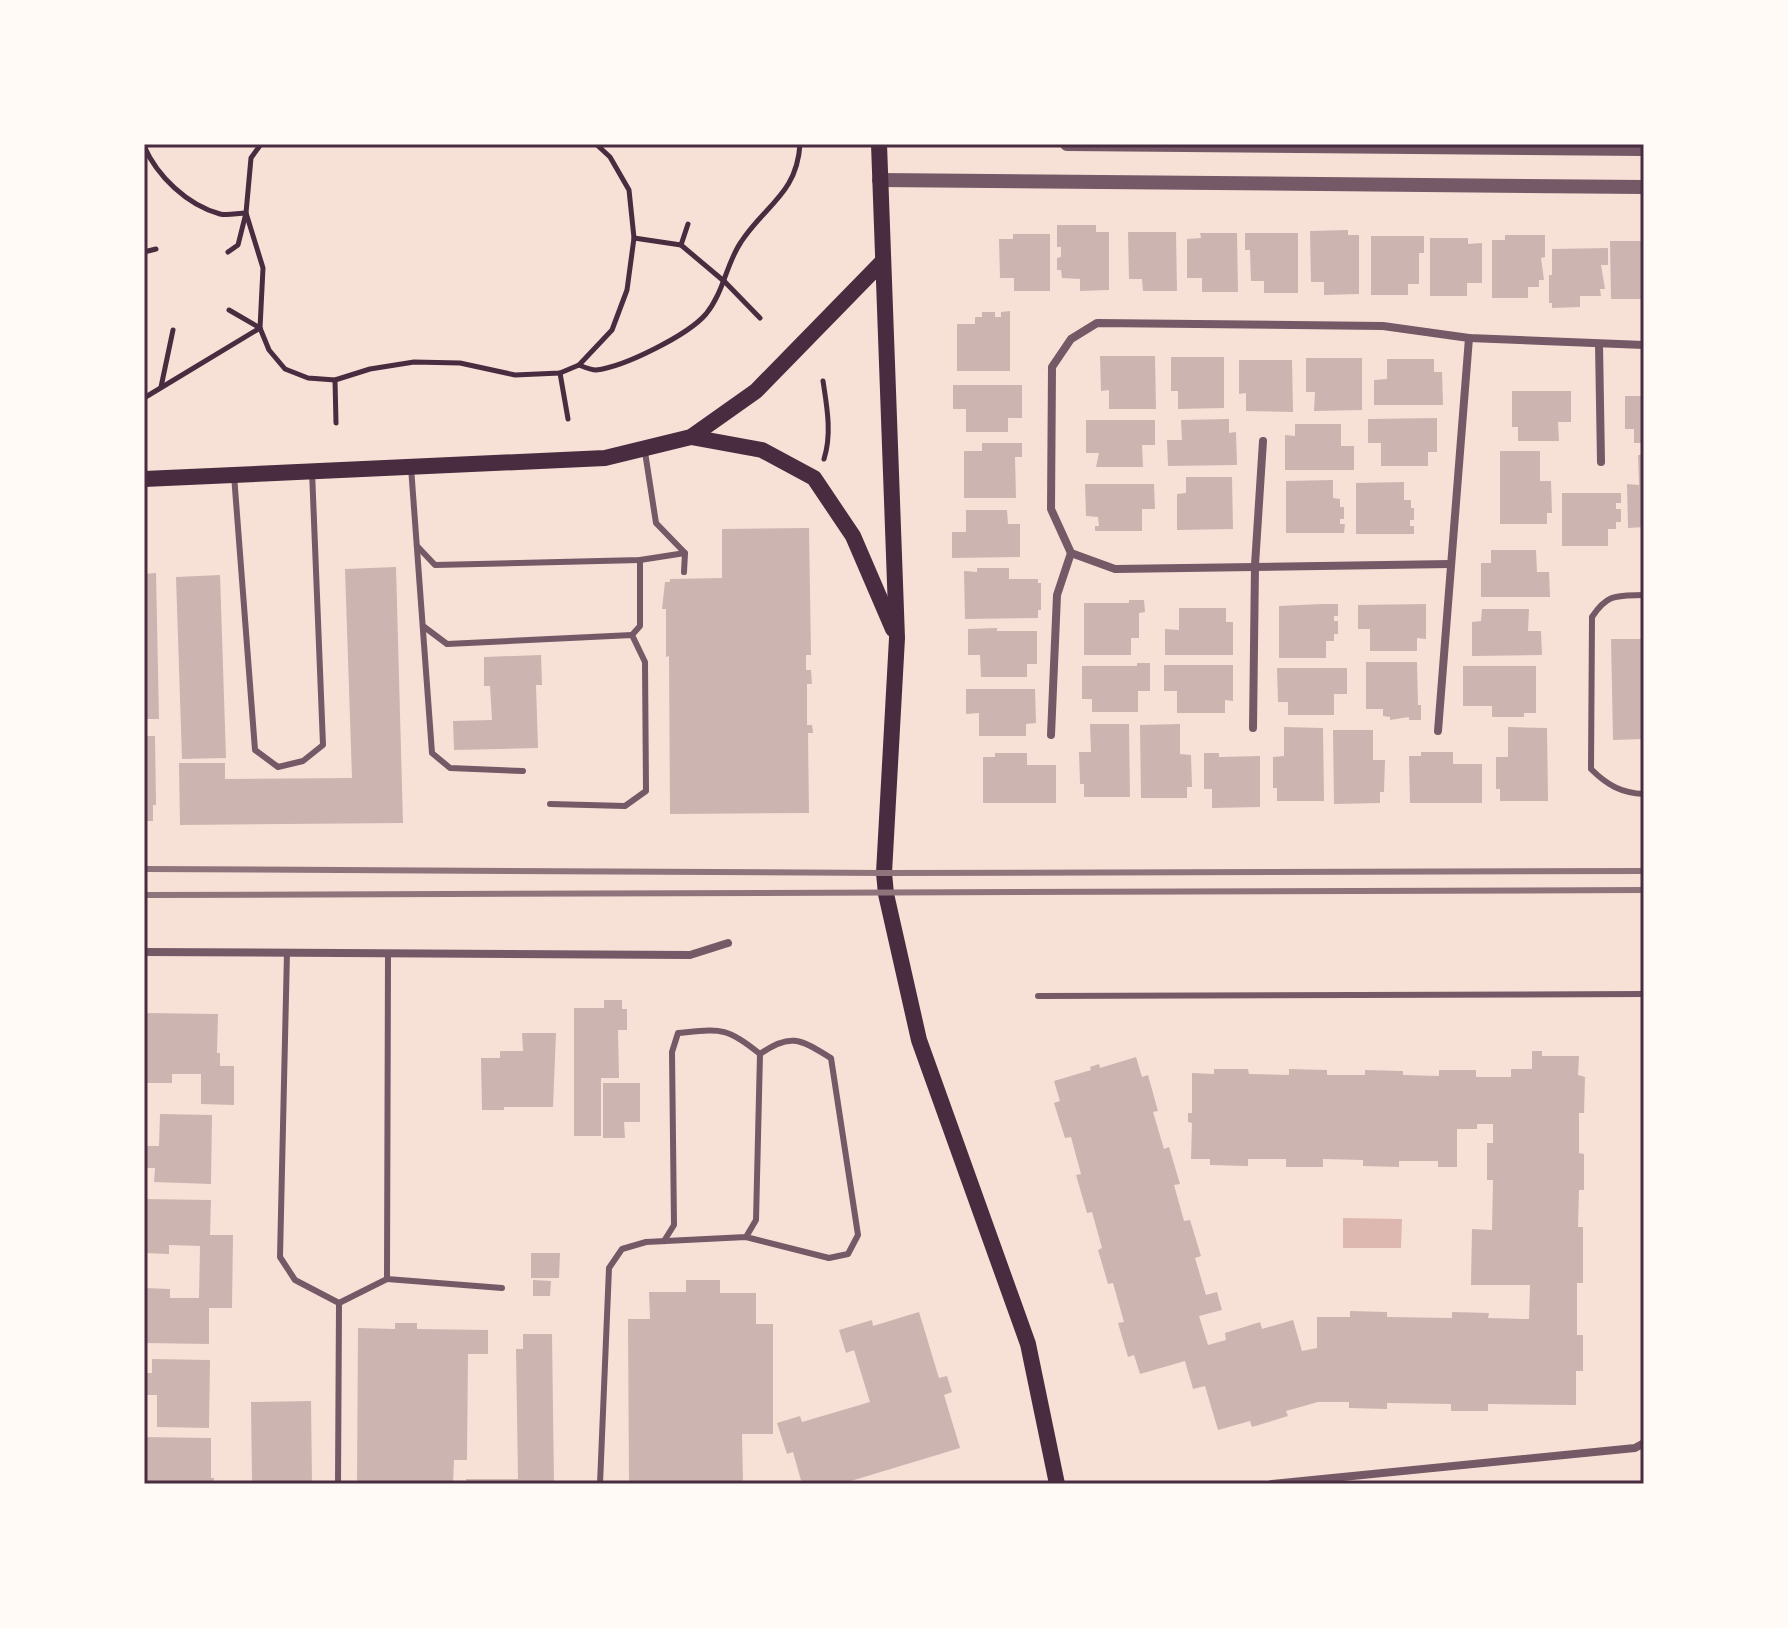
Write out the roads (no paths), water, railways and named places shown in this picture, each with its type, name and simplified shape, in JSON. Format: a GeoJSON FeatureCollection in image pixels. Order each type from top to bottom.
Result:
{"type":"FeatureCollection","features":[{"type":"Feature","properties":{"kind":"main road"},"geometry":{"type":"LineString","coordinates":[[879,144],[897,638],[884,873],[886,894],[919,1040],[1028,1344],[1057,1484]]}},
{"type":"Feature","properties":{"kind":"main road"},"geometry":{"type":"LineString","coordinates":[[144,479],[605,458],[691,437],[756,391],[883,261]]}},
{"type":"Feature","properties":{"kind":"main road"},"geometry":{"type":"LineString","coordinates":[[691,437],[762,450],[814,478],[853,536],[897,638]]}},
{"type":"Feature","properties":{"kind":"street"},"geometry":{"type":"LineString","coordinates":[[1067,144],[1644,149]]}},
{"type":"Feature","properties":{"kind":"street"},"geometry":{"type":"LineString","coordinates":[[879,180],[1644,187]]}},
{"type":"Feature","properties":{"kind":"street"},"geometry":{"type":"LineString","coordinates":[[1051,735],[1057,595],[1071,553],[1051,509],[1052,367],[1071,339],[1097,323],[1383,326],[1469,338],[1644,345]]}},
{"type":"Feature","properties":{"kind":"street"},"geometry":{"type":"LineString","coordinates":[[1438,731],[1469,338]]}},
{"type":"Feature","properties":{"kind":"street"},"geometry":{"type":"LineString","coordinates":[[1599,344],[1601,462]]}},
{"type":"Feature","properties":{"kind":"street"},"geometry":{"type":"LineString","coordinates":[[1253,728],[1255,565],[1263,441]]}},
{"type":"Feature","properties":{"kind":"street"},"geometry":{"type":"LineString","coordinates":[[1071,553],[1115,569],[1451,564]]}},
{"type":"Feature","properties":{"kind":"street"},"geometry":{"type":"LineString","coordinates":[[144,952],[690,955],[728,943]]}},
{"type":"Feature","properties":{"kind":"street"},"geometry":{"type":"LineString","coordinates":[[1272,1484],[1635,1448],[1644,1443]]}},
{"type":"Feature","properties":{"kind":"lane"},"geometry":{"type":"LineString","coordinates":[[644,448],[656,523],[685,553],[684,572]]}},
{"type":"Feature","properties":{"kind":"lane"},"geometry":{"type":"LineString","coordinates":[[411,467],[432,753],[450,768],[523,771]]}},
{"type":"Feature","properties":{"kind":"lane"},"geometry":{"type":"LineString","coordinates":[[234,475],[255,750],[278,767],[303,761],[323,745],[312,471]]}},
{"type":"Feature","properties":{"kind":"lane"},"geometry":{"type":"LineString","coordinates":[[417,546],[435,565],[640,560],[685,553]]}},
{"type":"Feature","properties":{"kind":"lane"},"geometry":{"type":"LineString","coordinates":[[423,626],[447,644],[632,635],[640,626],[640,560]]}},
{"type":"Feature","properties":{"kind":"lane"},"geometry":{"type":"LineString","coordinates":[[1644,595],[1614,596],[1602,602],[1592,617],[1591,769],[1605,783],[1627,793],[1644,794]]}},
{"type":"Feature","properties":{"kind":"lane"},"geometry":{"type":"LineString","coordinates":[[550,804],[625,806],[646,791],[645,662],[632,635]]}},
{"type":"Feature","properties":{"kind":"lane"},"geometry":{"type":"LineString","coordinates":[[287,952],[280,1257],[295,1280],[339,1303]]}},
{"type":"Feature","properties":{"kind":"lane"},"geometry":{"type":"LineString","coordinates":[[387,1279],[388,953]]}},
{"type":"Feature","properties":{"kind":"lane"},"geometry":{"type":"LineString","coordinates":[[1038,996],[1644,994]]}},
{"type":"Feature","properties":{"kind":"lane"},"geometry":{"type":"LineString","coordinates":[[664,1241],[674,1225],[672,1052],[678,1033],[720,1029],[743,1040],[760,1054]]}},
{"type":"Feature","properties":{"kind":"lane"},"geometry":{"type":"LineString","coordinates":[[600,1484],[609,1268],[622,1249],[646,1242],[746,1237],[829,1258],[848,1254],[858,1235],[831,1058],[802,1041],[777,1042],[760,1054]]}},
{"type":"Feature","properties":{"kind":"lane"},"geometry":{"type":"LineString","coordinates":[[746,1237],[756,1220],[760,1054]]}},
{"type":"Feature","properties":{"kind":"lane"},"geometry":{"type":"LineString","coordinates":[[339,1303],[387,1279],[502,1288]]}},
{"type":"Feature","properties":{"kind":"lane"},"geometry":{"type":"LineString","coordinates":[[338,1484],[339,1303]]}},
{"type":"Feature","properties":{"kind":"railway"},"geometry":{"type":"LineString","coordinates":[[144,869],[884,873],[1644,871]]}},
{"type":"Feature","properties":{"kind":"railway"},"geometry":{"type":"LineString","coordinates":[[144,895],[1644,890]]}}]}
